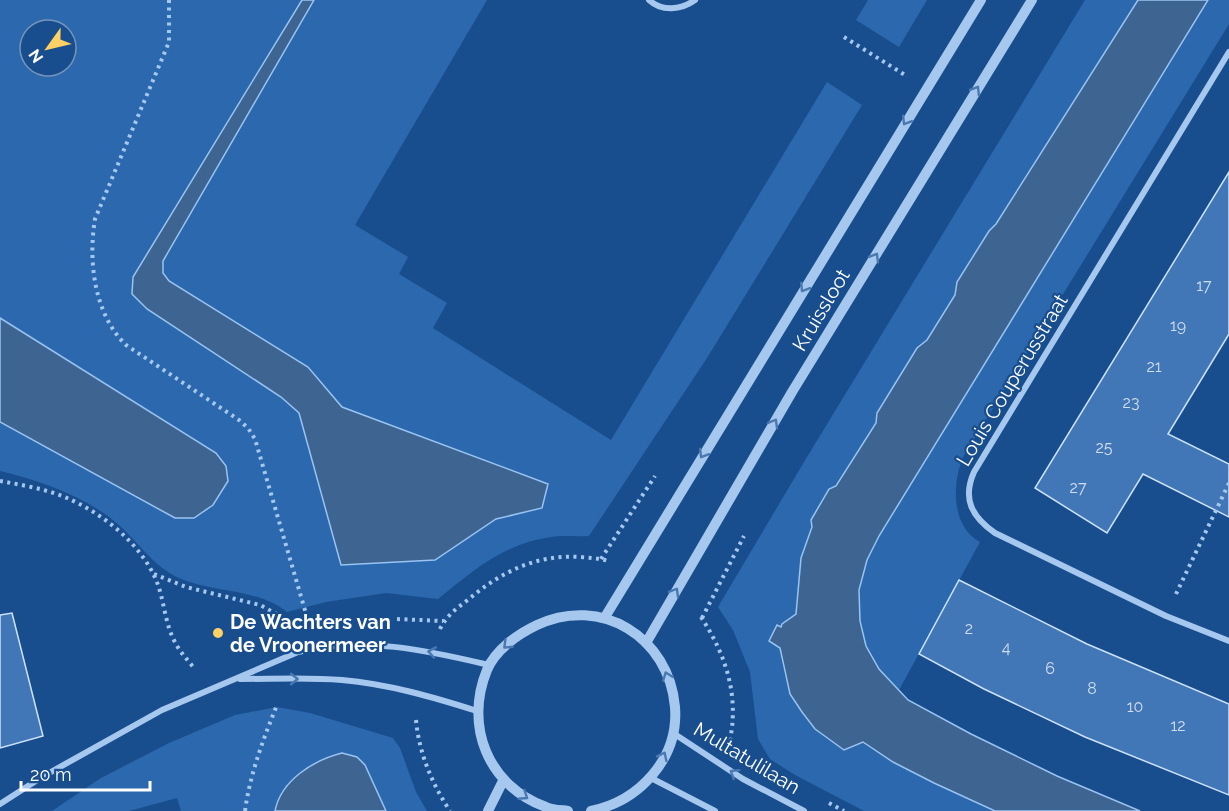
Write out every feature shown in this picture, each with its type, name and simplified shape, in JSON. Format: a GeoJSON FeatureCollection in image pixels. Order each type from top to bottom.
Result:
{"type":"FeatureCollection","features":[{"type":"Feature","properties":{"kind":"street"},"geometry":{"type":"LineString","coordinates":[[649,0],[665,8],[677,8],[695,0]]}},
{"type":"Feature","properties":{"kind":"street","name":"Kruissloot"},"geometry":{"type":"LineString","coordinates":[[605,617],[981,0]]}},
{"type":"Feature","properties":{"kind":"street","name":"Kruissloot"},"geometry":{"type":"LineString","coordinates":[[646,643],[792,392],[1032,0]]}},
{"type":"Feature","properties":{"kind":"street","name":"Louis Couperusstraat"},"geometry":{"type":"LineString","coordinates":[[1229,52],[974,472],[968,490],[969,502],[976,516],[995,533],[1166,616],[1229,641]]}},
{"type":"Feature","properties":{"kind":"street"},"geometry":{"type":"LineString","coordinates":[[568,811],[547,810],[524,797],[503,780],[488,757],[479,734],[477,711],[480,687],[489,665],[512,640],[529,628],[552,618],[580,615],[605,617],[626,627],[646,643],[661,662],[670,684],[675,708],[673,733],[664,756],[651,778],[634,794],[601,809],[591,811]]}},
{"type":"Feature","properties":{"kind":"street"},"geometry":{"type":"LineString","coordinates":[[0,804],[42,777],[162,710],[298,652],[317,647],[348,644],[421,650],[489,665]]}},
{"type":"Feature","properties":{"kind":"street"},"geometry":{"type":"LineString","coordinates":[[236,679],[339,680],[366,683],[394,688],[477,711]]}},
{"type":"Feature","properties":{"kind":"street","name":"Multatulilaan"},"geometry":{"type":"LineString","coordinates":[[673,733],[744,779],[804,811]]}},
{"type":"Feature","properties":{"kind":"street"},"geometry":{"type":"LineString","coordinates":[[651,778],[715,811]]}},
{"type":"Feature","properties":{"kind":"street"},"geometry":{"type":"LineString","coordinates":[[488,811],[503,780]]}},
{"type":"Feature","properties":{"kind":"path"},"geometry":{"type":"LineString","coordinates":[[169,0],[168,42],[95,219],[92,258],[101,304],[116,335],[126,345],[248,428],[255,439],[311,629]]}},
{"type":"Feature","properties":{"kind":"path"},"geometry":{"type":"LineString","coordinates":[[844,37],[906,76]]}},
{"type":"Feature","properties":{"kind":"path"},"geometry":{"type":"LineString","coordinates":[[0,481],[51,492],[67,498],[99,515],[116,528],[142,557],[153,574],[172,638],[180,651],[212,688]]}},
{"type":"Feature","properties":{"kind":"path"},"geometry":{"type":"LineString","coordinates":[[1166,616],[1229,483]]}},
{"type":"Feature","properties":{"kind":"path"},"geometry":{"type":"LineString","coordinates":[[153,574],[186,586],[260,605],[280,616],[289,630]]}},
{"type":"Feature","properties":{"kind":"path"},"geometry":{"type":"LineString","coordinates":[[245,811],[248,787],[257,756],[278,701]]}},
{"type":"Feature","properties":{"kind":"shaded area"},"geometry":{"type":"Polygon","coordinates":[[[0,0],[302,0],[133,277],[134,291],[147,309],[281,397],[299,413],[308,441],[474,532],[496,519],[542,508],[548,485],[341,407],[308,367],[169,281],[163,273],[163,262],[314,0],[487,0],[355,225],[408,257],[399,274],[447,303],[433,328],[611,440],[827,82],[862,105],[707,358],[589,536],[551,537],[518,546],[490,560],[438,599],[386,593],[326,602],[287,612],[262,599],[179,578],[162,568],[120,526],[94,507],[63,491],[0,471],[0,422],[175,518],[194,518],[212,505],[216,453],[0,318],[0,0]]]}},
{"type":"Feature","properties":{"kind":"shaded area"},"geometry":{"type":"Polygon","coordinates":[[[302,0],[314,0],[163,261],[163,273],[169,281],[308,367],[342,407],[548,484],[542,508],[496,519],[435,560],[341,565],[299,413],[281,397],[147,309],[132,294],[133,277],[302,0]]]}},
{"type":"Feature","properties":{"kind":"shaded area"},"geometry":{"type":"Polygon","coordinates":[[[868,0],[927,0],[899,47],[856,20],[868,0]]]}},
{"type":"Feature","properties":{"kind":"shaded area"},"geometry":{"type":"Polygon","coordinates":[[[1085,0],[1138,0],[996,225],[989,231],[957,282],[955,295],[927,340],[917,348],[877,413],[876,423],[836,486],[829,489],[811,519],[812,527],[801,558],[796,614],[782,624],[781,628],[777,625],[783,667],[791,693],[805,717],[824,737],[844,750],[863,742],[928,779],[995,811],[864,811],[795,775],[770,759],[758,739],[750,672],[733,630],[718,607],[1085,0]]]}},
{"type":"Feature","properties":{"kind":"shaded area"},"geometry":{"type":"Polygon","coordinates":[[[1138,0],[1208,0],[879,536],[867,560],[859,590],[860,621],[866,646],[879,669],[908,700],[1057,776],[1140,811],[995,811],[893,762],[863,742],[844,750],[815,729],[790,694],[780,648],[769,641],[777,625],[781,627],[796,614],[801,558],[812,527],[811,520],[829,489],[836,486],[876,423],[877,413],[917,348],[927,340],[955,295],[957,282],[1138,0]]]}},
{"type":"Feature","properties":{"kind":"shaded area"},"geometry":{"type":"Polygon","coordinates":[[[1208,0],[1229,0],[1229,24],[963,457],[957,479],[956,504],[964,526],[970,535],[980,542],[899,690],[879,670],[871,658],[862,631],[860,588],[867,558],[1208,0]]]}},
{"type":"Feature","properties":{"kind":"shaded area"},"geometry":{"type":"Polygon","coordinates":[[[0,318],[216,453],[226,466],[228,481],[213,505],[194,518],[175,518],[0,422],[0,318]]]}},
{"type":"Feature","properties":{"kind":"shaded area"},"geometry":{"type":"Polygon","coordinates":[[[277,707],[310,713],[393,738],[400,748],[416,792],[427,811],[386,811],[365,765],[276,804],[275,811],[181,811],[177,798],[129,811],[52,811],[101,778],[169,743],[235,715],[277,707]]]}},
{"type":"Feature","properties":{"kind":"shaded area"},"geometry":{"type":"Polygon","coordinates":[[[342,753],[357,757],[365,765],[386,811],[275,811],[284,790],[300,773],[331,756],[342,753]]]}},
{"type":"Feature","properties":{"kind":"building"},"geometry":{"type":"Polygon","coordinates":[[[1229,172],[1229,334],[1168,434],[1229,464],[1229,517],[1143,474],[1107,533],[1035,488],[1229,172]]]}},
{"type":"Feature","properties":{"kind":"building"},"geometry":{"type":"Polygon","coordinates":[[[959,580],[1087,644],[1229,704],[1229,795],[1085,737],[984,689],[919,654],[959,580]]]}},
{"type":"Feature","properties":{"kind":"building"},"geometry":{"type":"Polygon","coordinates":[[[12,613],[43,736],[0,748],[0,615],[12,613]]]}},
{"type":"Feature","properties":{"kind":"place","name":"De Wachters van de Vroonermeer"},"geometry":{"type":"Point","coordinates":[218,633]}}]}
